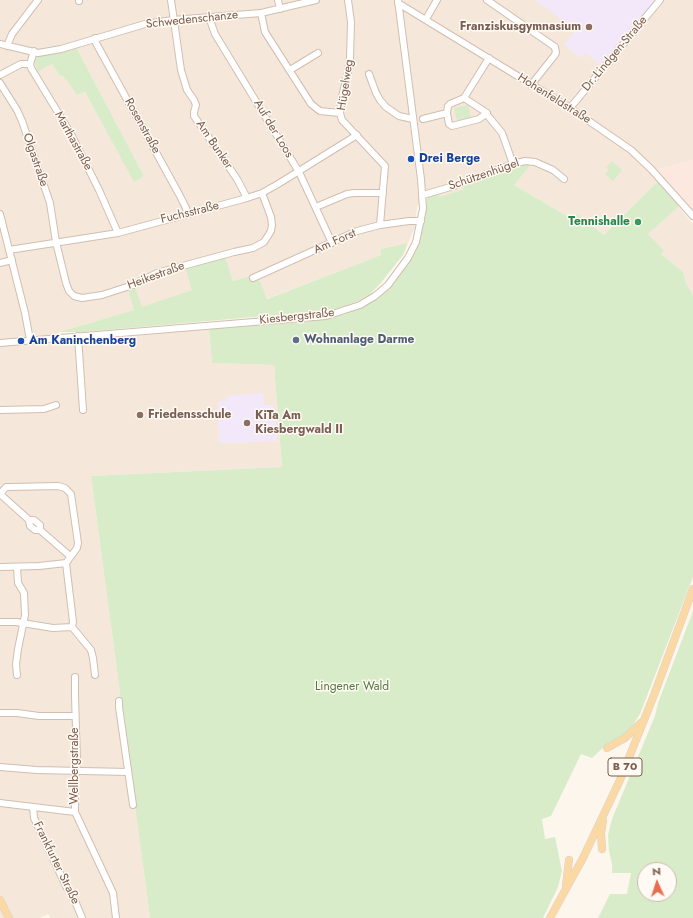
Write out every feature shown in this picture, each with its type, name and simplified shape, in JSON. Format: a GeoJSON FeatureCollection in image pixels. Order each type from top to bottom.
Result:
{"type":"FeatureCollection","features":[{"type":"Feature","properties":{"kind":"main road","name":"B 70"},"geometry":{"type":"LineString","coordinates":[[550,918],[604,814],[645,718],[693,589]]}},
{"type":"Feature","properties":{"kind":"main road"},"geometry":{"type":"LineString","coordinates":[[607,748],[625,738],[645,718]]}},
{"type":"Feature","properties":{"kind":"main road"},"geometry":{"type":"LineString","coordinates":[[602,849],[601,833],[604,814]]}},
{"type":"Feature","properties":{"kind":"main road"},"geometry":{"type":"LineString","coordinates":[[565,891],[568,860]]}},
{"type":"Feature","properties":{"kind":"main road"},"geometry":{"type":"LineString","coordinates":[[0,902],[9,918]]}},
{"type":"Feature","properties":{"kind":"street"},"geometry":{"type":"LineString","coordinates":[[7,46],[12,34],[38,0]]}},
{"type":"Feature","properties":{"kind":"street","name":"Am Bunker"},"geometry":{"type":"LineString","coordinates":[[171,0],[183,81],[196,105],[194,116],[237,178],[247,198]]}},
{"type":"Feature","properties":{"kind":"street"},"geometry":{"type":"LineString","coordinates":[[278,0],[280,9]]}},
{"type":"Feature","properties":{"kind":"street","name":"Schwedenschanze"},"geometry":{"type":"LineString","coordinates":[[0,44],[38,53],[51,51],[145,24],[173,20],[261,13],[316,0]]}},
{"type":"Feature","properties":{"kind":"street","name":"Hügelweg"},"geometry":{"type":"LineString","coordinates":[[348,0],[351,22],[350,58],[340,113],[342,120],[386,166],[380,225]]}},
{"type":"Feature","properties":{"kind":"street"},"geometry":{"type":"LineString","coordinates":[[426,20],[437,0]]}},
{"type":"Feature","properties":{"kind":"street"},"geometry":{"type":"LineString","coordinates":[[487,0],[556,47],[556,53],[531,85]]}},
{"type":"Feature","properties":{"kind":"street","name":"Dr.-Lindgen-Straße"},"geometry":{"type":"LineString","coordinates":[[570,108],[660,0]]}},
{"type":"Feature","properties":{"kind":"street","name":"Hohenfeldstraße"},"geometry":{"type":"LineString","coordinates":[[398,2],[570,108],[637,156],[693,216]]}},
{"type":"Feature","properties":{"kind":"street","name":"Kiesbergstraße"},"geometry":{"type":"LineString","coordinates":[[0,343],[326,316],[360,305],[388,285],[408,258],[416,242],[423,209],[423,195],[398,2]]}},
{"type":"Feature","properties":{"kind":"street"},"geometry":{"type":"LineString","coordinates":[[261,13],[265,32],[311,104],[320,111],[340,113]]}},
{"type":"Feature","properties":{"kind":"street","name":"Auf der Loos"},"geometry":{"type":"LineString","coordinates":[[209,17],[215,34],[299,172],[332,243]]}},
{"type":"Feature","properties":{"kind":"street","name":"Rosenstraße"},"geometry":{"type":"LineString","coordinates":[[95,38],[96,43],[180,196],[186,208],[187,214]]}},
{"type":"Feature","properties":{"kind":"street"},"geometry":{"type":"LineString","coordinates":[[0,75],[21,64],[30,64],[34,52]]}},
{"type":"Feature","properties":{"kind":"street"},"geometry":{"type":"LineString","coordinates":[[290,70],[318,53]]}},
{"type":"Feature","properties":{"kind":"street"},"geometry":{"type":"LineString","coordinates":[[486,113],[479,119],[452,126],[449,124],[447,113],[448,106],[450,104],[464,98],[489,58]]}},
{"type":"Feature","properties":{"kind":"street","name":"Marthastraße"},"geometry":{"type":"LineString","coordinates":[[30,64],[36,77],[71,134],[99,190],[118,233]]}},
{"type":"Feature","properties":{"kind":"street"},"geometry":{"type":"LineString","coordinates":[[369,74],[376,93],[386,107],[399,116],[413,119]]}},
{"type":"Feature","properties":{"kind":"street","name":"Olgastraße"},"geometry":{"type":"LineString","coordinates":[[0,83],[17,110],[22,122],[50,203],[56,242]]}},
{"type":"Feature","properties":{"kind":"street"},"geometry":{"type":"LineString","coordinates":[[464,98],[486,113],[502,133],[508,146],[513,164]]}},
{"type":"Feature","properties":{"kind":"street"},"geometry":{"type":"LineString","coordinates":[[423,119],[447,113]]}},
{"type":"Feature","properties":{"kind":"street","name":"Fuchsstraße"},"geometry":{"type":"LineString","coordinates":[[9,250],[118,233],[247,198],[262,193],[299,172],[356,135]]}},
{"type":"Feature","properties":{"kind":"street","name":"Schützenhügel"},"geometry":{"type":"LineString","coordinates":[[423,195],[454,186],[513,164],[525,162],[535,162],[553,170],[564,179]]}},
{"type":"Feature","properties":{"kind":"street","name":"Heikestraße"},"geometry":{"type":"LineString","coordinates":[[56,242],[69,291],[74,296],[82,298],[102,295],[133,285],[157,273],[253,248],[264,242],[271,231],[272,225],[271,217],[262,193]]}},
{"type":"Feature","properties":{"kind":"street"},"geometry":{"type":"LineString","coordinates":[[316,207],[354,193],[383,193]]}},
{"type":"Feature","properties":{"kind":"street"},"geometry":{"type":"LineString","coordinates":[[0,214],[25,313],[30,340]]}},
{"type":"Feature","properties":{"kind":"street","name":"Am Forst"},"geometry":{"type":"LineString","coordinates":[[253,278],[357,231],[380,225],[421,221]]}},
{"type":"Feature","properties":{"kind":"street"},"geometry":{"type":"LineString","coordinates":[[0,263],[12,260]]}},
{"type":"Feature","properties":{"kind":"street"},"geometry":{"type":"LineString","coordinates":[[78,336],[83,410]]}},
{"type":"Feature","properties":{"kind":"street"},"geometry":{"type":"LineString","coordinates":[[0,410],[44,408],[56,405]]}},
{"type":"Feature","properties":{"kind":"street"},"geometry":{"type":"LineString","coordinates":[[70,556],[40,530],[35,530],[30,526],[29,520],[0,494],[6,487],[63,486],[68,490],[72,498],[78,544],[77,548],[66,563],[73,622],[72,627],[91,650],[95,675]]}},
{"type":"Feature","properties":{"kind":"street"},"geometry":{"type":"LineString","coordinates":[[0,567],[39,566],[66,563]]}},
{"type":"Feature","properties":{"kind":"street"},"geometry":{"type":"LineString","coordinates":[[17,567],[18,584],[24,593],[26,614],[16,664],[17,675]]}},
{"type":"Feature","properties":{"kind":"street"},"geometry":{"type":"LineString","coordinates":[[0,622],[24,623],[53,628],[72,627]]}},
{"type":"Feature","properties":{"kind":"street","name":"Wellbergstraße"},"geometry":{"type":"LineString","coordinates":[[75,678],[77,746],[75,812],[113,893],[116,918]]}},
{"type":"Feature","properties":{"kind":"street"},"geometry":{"type":"LineString","coordinates":[[119,700],[133,805]]}},
{"type":"Feature","properties":{"kind":"street"},"geometry":{"type":"LineString","coordinates":[[0,713],[17,713],[43,717],[75,716]]}},
{"type":"Feature","properties":{"kind":"street"},"geometry":{"type":"LineString","coordinates":[[0,767],[37,770],[128,772]]}},
{"type":"Feature","properties":{"kind":"street"},"geometry":{"type":"LineString","coordinates":[[0,803],[75,812]]}},
{"type":"Feature","properties":{"kind":"street","name":"Frankfurter Straße"},"geometry":{"type":"LineString","coordinates":[[33,807],[34,818],[82,918]]}},
{"type":"Feature","properties":{"kind":"shaded area"},"geometry":{"type":"Polygon","coordinates":[[[0,0],[693,0],[693,160],[649,172],[658,181],[604,235],[578,214],[569,217],[514,185],[463,185],[464,189],[439,197],[433,194],[419,203],[417,207],[415,227],[408,243],[380,249],[381,255],[266,299],[257,275],[233,281],[225,256],[192,290],[142,308],[135,287],[128,289],[135,310],[59,332],[59,343],[209,329],[212,363],[274,365],[282,467],[91,476],[150,918],[51,918],[48,914],[40,918],[0,918],[0,0]],[[75,45],[52,64],[77,95],[85,92],[134,181],[144,176],[75,45]]]}},
{"type":"Feature","properties":{"kind":"shaded area"},"geometry":{"type":"Polygon","coordinates":[[[535,0],[657,0],[602,66],[586,53],[581,58],[564,45],[576,30],[535,0]]]}},
{"type":"Feature","properties":{"kind":"shaded area"},"geometry":{"type":"Polygon","coordinates":[[[693,160],[693,214],[655,170],[693,160]]]}},
{"type":"Feature","properties":{"kind":"shaded area"},"geometry":{"type":"Polygon","coordinates":[[[678,206],[693,224],[693,295],[686,283],[683,272],[661,254],[648,234],[678,206]]]}},
{"type":"Feature","properties":{"kind":"shaded area","name":"KiTa Am Kiesbergwald II"},"geometry":{"type":"Polygon","coordinates":[[[263,393],[264,405],[274,405],[277,441],[219,443],[218,401],[227,401],[227,396],[263,393]]]}},
{"type":"Feature","properties":{"kind":"green space"},"geometry":{"type":"Polygon","coordinates":[[[75,45],[144,176],[134,182],[85,92],[77,95],[52,64],[37,72],[35,59],[37,55],[75,45]]]}},
{"type":"Feature","properties":{"kind":"green space"},"geometry":{"type":"Polygon","coordinates":[[[468,105],[471,117],[457,121],[454,108],[468,105]]]}},
{"type":"Feature","properties":{"kind":"green space"},"geometry":{"type":"Polygon","coordinates":[[[612,161],[622,170],[613,181],[605,174],[609,170],[606,167],[612,161]]]}},
{"type":"Feature","properties":{"kind":"green space","name":"Lingener Wald"},"geometry":{"type":"Polygon","coordinates":[[[525,162],[532,163],[514,185],[569,217],[578,214],[604,235],[658,181],[679,206],[648,234],[664,251],[661,254],[683,272],[686,283],[693,295],[693,577],[640,714],[633,725],[623,735],[608,743],[592,758],[581,754],[551,816],[542,819],[545,839],[555,837],[562,871],[558,887],[543,918],[150,918],[91,476],[282,467],[274,365],[212,363],[209,329],[327,319],[346,314],[361,307],[388,285],[421,232],[427,198],[433,193],[438,192],[439,197],[464,189],[463,185],[525,162]]]}},
{"type":"Feature","properties":{"kind":"green space"},"geometry":{"type":"Polygon","coordinates":[[[408,243],[403,255],[380,284],[369,295],[342,307],[321,312],[83,332],[59,332],[134,310],[128,289],[135,287],[142,307],[192,290],[185,267],[225,256],[233,281],[257,274],[267,299],[381,255],[380,249],[408,243]]]}},
{"type":"Feature","properties":{"kind":"green space"},"geometry":{"type":"Polygon","coordinates":[[[693,611],[693,918],[598,918],[610,894],[627,894],[631,873],[612,873],[608,835],[612,819],[655,716],[658,703],[693,611]]]}},
{"type":"Feature","properties":{"kind":"place","name":"Franziskusgymnasium"},"geometry":{"type":"Point","coordinates":[589,27]}},
{"type":"Feature","properties":{"kind":"place","name":"Drei Berge"},"geometry":{"type":"Point","coordinates":[411,159]}},
{"type":"Feature","properties":{"kind":"place","name":"Tennishalle"},"geometry":{"type":"Point","coordinates":[638,222]}},
{"type":"Feature","properties":{"kind":"place","name":"Wohnanlage Darme"},"geometry":{"type":"Point","coordinates":[296,340]}},
{"type":"Feature","properties":{"kind":"place","name":"Am Kaninchenberg"},"geometry":{"type":"Point","coordinates":[21,341]}},
{"type":"Feature","properties":{"kind":"place","name":"Friedensschule"},"geometry":{"type":"Point","coordinates":[140,415]}},
{"type":"Feature","properties":{"kind":"place","name":"KiTa Am Kiesbergwald II"},"geometry":{"type":"Point","coordinates":[247,423]}}]}
